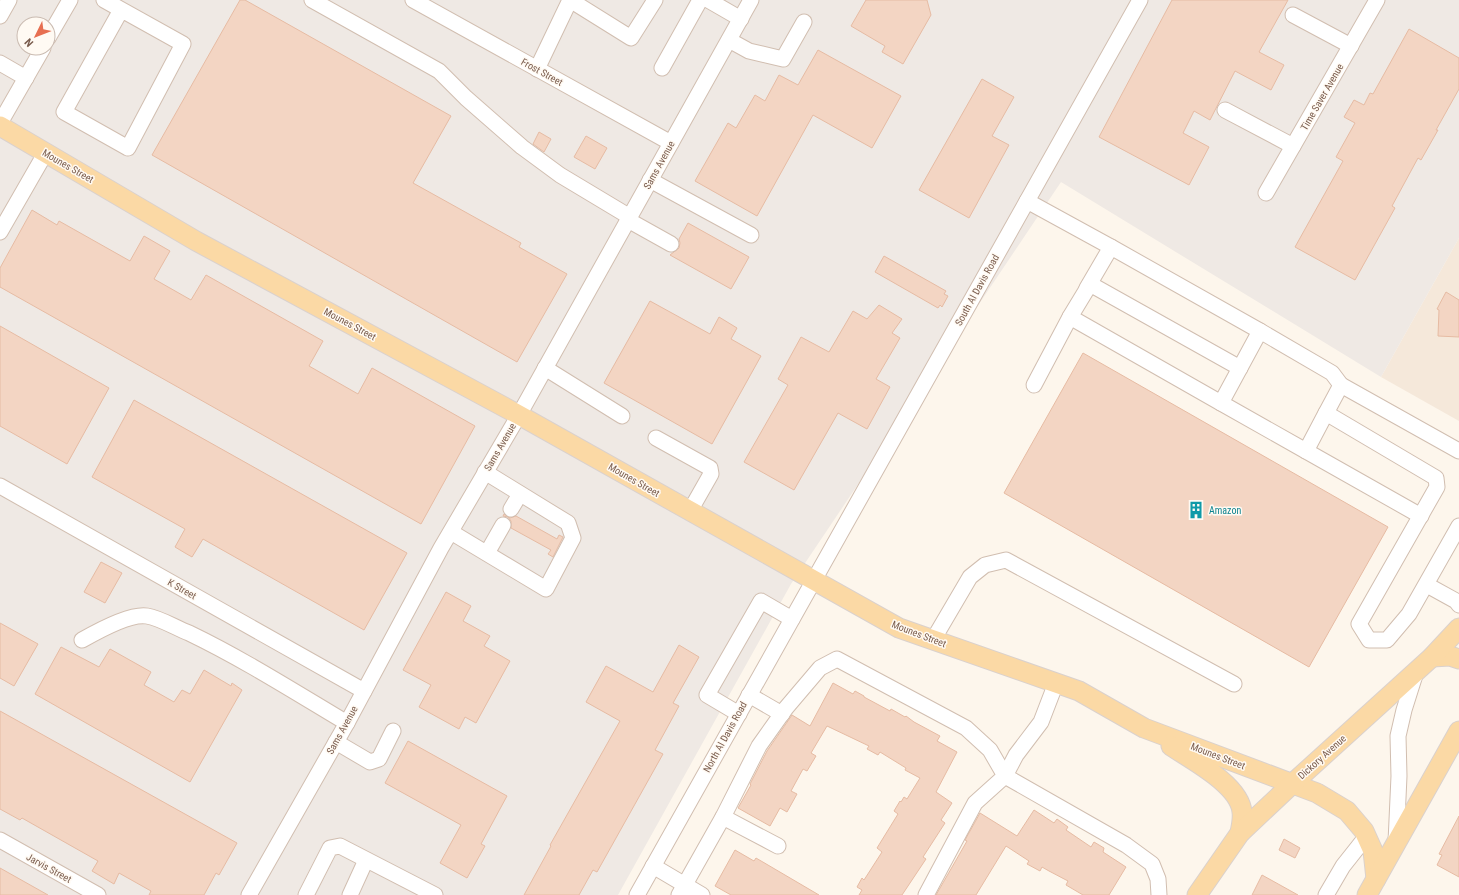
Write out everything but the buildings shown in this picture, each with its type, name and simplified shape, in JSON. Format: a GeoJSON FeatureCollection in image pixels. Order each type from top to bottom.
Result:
{"type":"FeatureCollection","features":[{"type":"Feature","properties":{"kind":"main road","name":"Mounes Street"},"geometry":{"type":"LineString","coordinates":[[0,124],[196,241],[519,415],[899,628],[1079,691],[1144,728],[1317,793],[1347,811],[1364,831],[1372,851],[1376,878]]}},
{"type":"Feature","properties":{"kind":"main road","name":"Dickory Avenue"},"geometry":{"type":"LineString","coordinates":[[1197,895],[1240,833],[1416,672],[1459,628]]}},
{"type":"Feature","properties":{"kind":"main road"},"geometry":{"type":"LineString","coordinates":[[1432,657],[1450,656],[1459,659]]}},
{"type":"Feature","properties":{"kind":"main road"},"geometry":{"type":"LineString","coordinates":[[1144,728],[1224,782],[1237,796],[1242,811],[1240,833]]}},
{"type":"Feature","properties":{"kind":"main road"},"geometry":{"type":"LineString","coordinates":[[1367,895],[1459,731]]}},
{"type":"Feature","properties":{"kind":"street"},"geometry":{"type":"LineString","coordinates":[[0,16],[9,0]]}},
{"type":"Feature","properties":{"kind":"street"},"geometry":{"type":"LineString","coordinates":[[56,24],[70,0]]}},
{"type":"Feature","properties":{"kind":"street"},"geometry":{"type":"LineString","coordinates":[[104,0],[183,44],[128,148],[64,112],[121,10]]}},
{"type":"Feature","properties":{"kind":"street"},"geometry":{"type":"LineString","coordinates":[[312,0],[439,71],[466,98],[522,147],[560,175],[671,244]]}},
{"type":"Feature","properties":{"kind":"street","name":"Frost Street"},"geometry":{"type":"LineString","coordinates":[[413,0],[671,143]]}},
{"type":"Feature","properties":{"kind":"street"},"geometry":{"type":"LineString","coordinates":[[537,69],[570,0],[631,38],[655,0]]}},
{"type":"Feature","properties":{"kind":"street"},"geometry":{"type":"LineString","coordinates":[[662,68],[700,0]]}},
{"type":"Feature","properties":{"kind":"street","name":"Sams Avenue"},"geometry":{"type":"LineString","coordinates":[[249,895],[347,723],[451,532],[519,415],[751,0]]}},
{"type":"Feature","properties":{"kind":"street","name":"South Al Davis Road"},"geometry":{"type":"LineString","coordinates":[[814,580],[1140,0]]}},
{"type":"Feature","properties":{"kind":"street","name":"Time Saver Avenue"},"geometry":{"type":"LineString","coordinates":[[1266,193],[1377,0]]}},
{"type":"Feature","properties":{"kind":"street"},"geometry":{"type":"LineString","coordinates":[[717,2],[741,19]]}},
{"type":"Feature","properties":{"kind":"street"},"geometry":{"type":"LineString","coordinates":[[1293,16],[1350,46]]}},
{"type":"Feature","properties":{"kind":"street"},"geometry":{"type":"LineString","coordinates":[[729,40],[749,51],[783,59],[804,22]]}},
{"type":"Feature","properties":{"kind":"street"},"geometry":{"type":"LineString","coordinates":[[0,124],[38,56]]}},
{"type":"Feature","properties":{"kind":"street"},"geometry":{"type":"LineString","coordinates":[[0,63],[26,78]]}},
{"type":"Feature","properties":{"kind":"street"},"geometry":{"type":"LineString","coordinates":[[1225,110],[1293,146]]}},
{"type":"Feature","properties":{"kind":"street"},"geometry":{"type":"LineString","coordinates":[[0,232],[46,152]]}},
{"type":"Feature","properties":{"kind":"street"},"geometry":{"type":"LineString","coordinates":[[650,180],[751,235]]}},
{"type":"Feature","properties":{"kind":"street"},"geometry":{"type":"LineString","coordinates":[[1027,201],[1260,332],[1332,374],[1341,385],[1459,451]]}},
{"type":"Feature","properties":{"kind":"street"},"geometry":{"type":"LineString","coordinates":[[1034,385],[1070,317],[1111,247]]}},
{"type":"Feature","properties":{"kind":"street"},"geometry":{"type":"LineString","coordinates":[[1088,288],[1090,284],[1240,368]]}},
{"type":"Feature","properties":{"kind":"street"},"geometry":{"type":"LineString","coordinates":[[1070,317],[1421,516]]}},
{"type":"Feature","properties":{"kind":"street"},"geometry":{"type":"LineString","coordinates":[[1221,403],[1260,332]]}},
{"type":"Feature","properties":{"kind":"street"},"geometry":{"type":"LineString","coordinates":[[545,368],[622,416]]}},
{"type":"Feature","properties":{"kind":"street"},"geometry":{"type":"LineString","coordinates":[[1306,451],[1341,385]]}},
{"type":"Feature","properties":{"kind":"street"},"geometry":{"type":"LineString","coordinates":[[1326,413],[1436,478],[1437,487],[1359,624],[1369,640],[1387,640],[1409,614],[1459,526]]}},
{"type":"Feature","properties":{"kind":"street"},"geometry":{"type":"LineString","coordinates":[[656,438],[710,468],[711,474],[690,511]]}},
{"type":"Feature","properties":{"kind":"street"},"geometry":{"type":"LineString","coordinates":[[451,532],[546,589],[574,538],[568,523],[485,472]]}},
{"type":"Feature","properties":{"kind":"street","name":"K Street"},"geometry":{"type":"LineString","coordinates":[[0,486],[364,691]]}},
{"type":"Feature","properties":{"kind":"street"},"geometry":{"type":"LineString","coordinates":[[511,509],[520,494]]}},
{"type":"Feature","properties":{"kind":"street"},"geometry":{"type":"LineString","coordinates":[[487,553],[502,525]]}},
{"type":"Feature","properties":{"kind":"street"},"geometry":{"type":"LineString","coordinates":[[933,640],[970,577],[985,565],[1006,560],[1234,684]]}},
{"type":"Feature","properties":{"kind":"street","name":"North Al Davis Road"},"geometry":{"type":"LineString","coordinates":[[637,895],[814,580]]}},
{"type":"Feature","properties":{"kind":"street"},"geometry":{"type":"LineString","coordinates":[[1426,585],[1456,601],[1459,605]]}},
{"type":"Feature","properties":{"kind":"street"},"geometry":{"type":"LineString","coordinates":[[739,714],[707,695],[761,601],[792,619]]}},
{"type":"Feature","properties":{"kind":"street"},"geometry":{"type":"LineString","coordinates":[[82,640],[116,623],[133,617],[146,616],[169,624],[212,645],[347,723]]}},
{"type":"Feature","properties":{"kind":"street"},"geometry":{"type":"LineString","coordinates":[[681,890],[723,817],[759,746],[782,714],[820,668],[837,659],[966,728],[990,750],[1005,776],[1126,845],[1152,864],[1158,879],[1159,895]]}},
{"type":"Feature","properties":{"kind":"street"},"geometry":{"type":"LineString","coordinates":[[1396,843],[1399,776],[1398,736],[1416,672]]}},
{"type":"Feature","properties":{"kind":"street"},"geometry":{"type":"LineString","coordinates":[[926,895],[975,803],[1005,776],[1016,756],[1041,722],[1056,683]]}},
{"type":"Feature","properties":{"kind":"street"},"geometry":{"type":"LineString","coordinates":[[749,695],[782,714]]}},
{"type":"Feature","properties":{"kind":"street"},"geometry":{"type":"LineString","coordinates":[[336,742],[370,762],[379,759],[393,731]]}},
{"type":"Feature","properties":{"kind":"street"},"geometry":{"type":"LineString","coordinates":[[723,817],[778,846]]}},
{"type":"Feature","properties":{"kind":"street"},"geometry":{"type":"LineString","coordinates":[[1326,895],[1343,866],[1366,837]]}},
{"type":"Feature","properties":{"kind":"street","name":"Jarvis Street"},"geometry":{"type":"LineString","coordinates":[[0,840],[98,895]]}},
{"type":"Feature","properties":{"kind":"street"},"geometry":{"type":"LineString","coordinates":[[306,895],[330,848],[340,846],[418,891],[434,895]]}},
{"type":"Feature","properties":{"kind":"street"},"geometry":{"type":"LineString","coordinates":[[350,895],[366,860]]}},
{"type":"Feature","properties":{"kind":"street"},"geometry":{"type":"LineString","coordinates":[[653,866],[681,890],[702,895]]}},
{"type":"Feature","properties":{"kind":"shaded area"},"geometry":{"type":"Polygon","coordinates":[[[0,0],[1459,0],[1459,238],[1381,377],[1061,182],[791,584],[618,895],[0,895],[0,0]]]}},
{"type":"Feature","properties":{"kind":"shaded area"},"geometry":{"type":"Polygon","coordinates":[[[1459,238],[1459,421],[1381,377],[1459,238]]]}},
{"type":"Feature","properties":{"kind":"place","name":"Amazon"},"geometry":{"type":"Point","coordinates":[1196,510]}}]}
